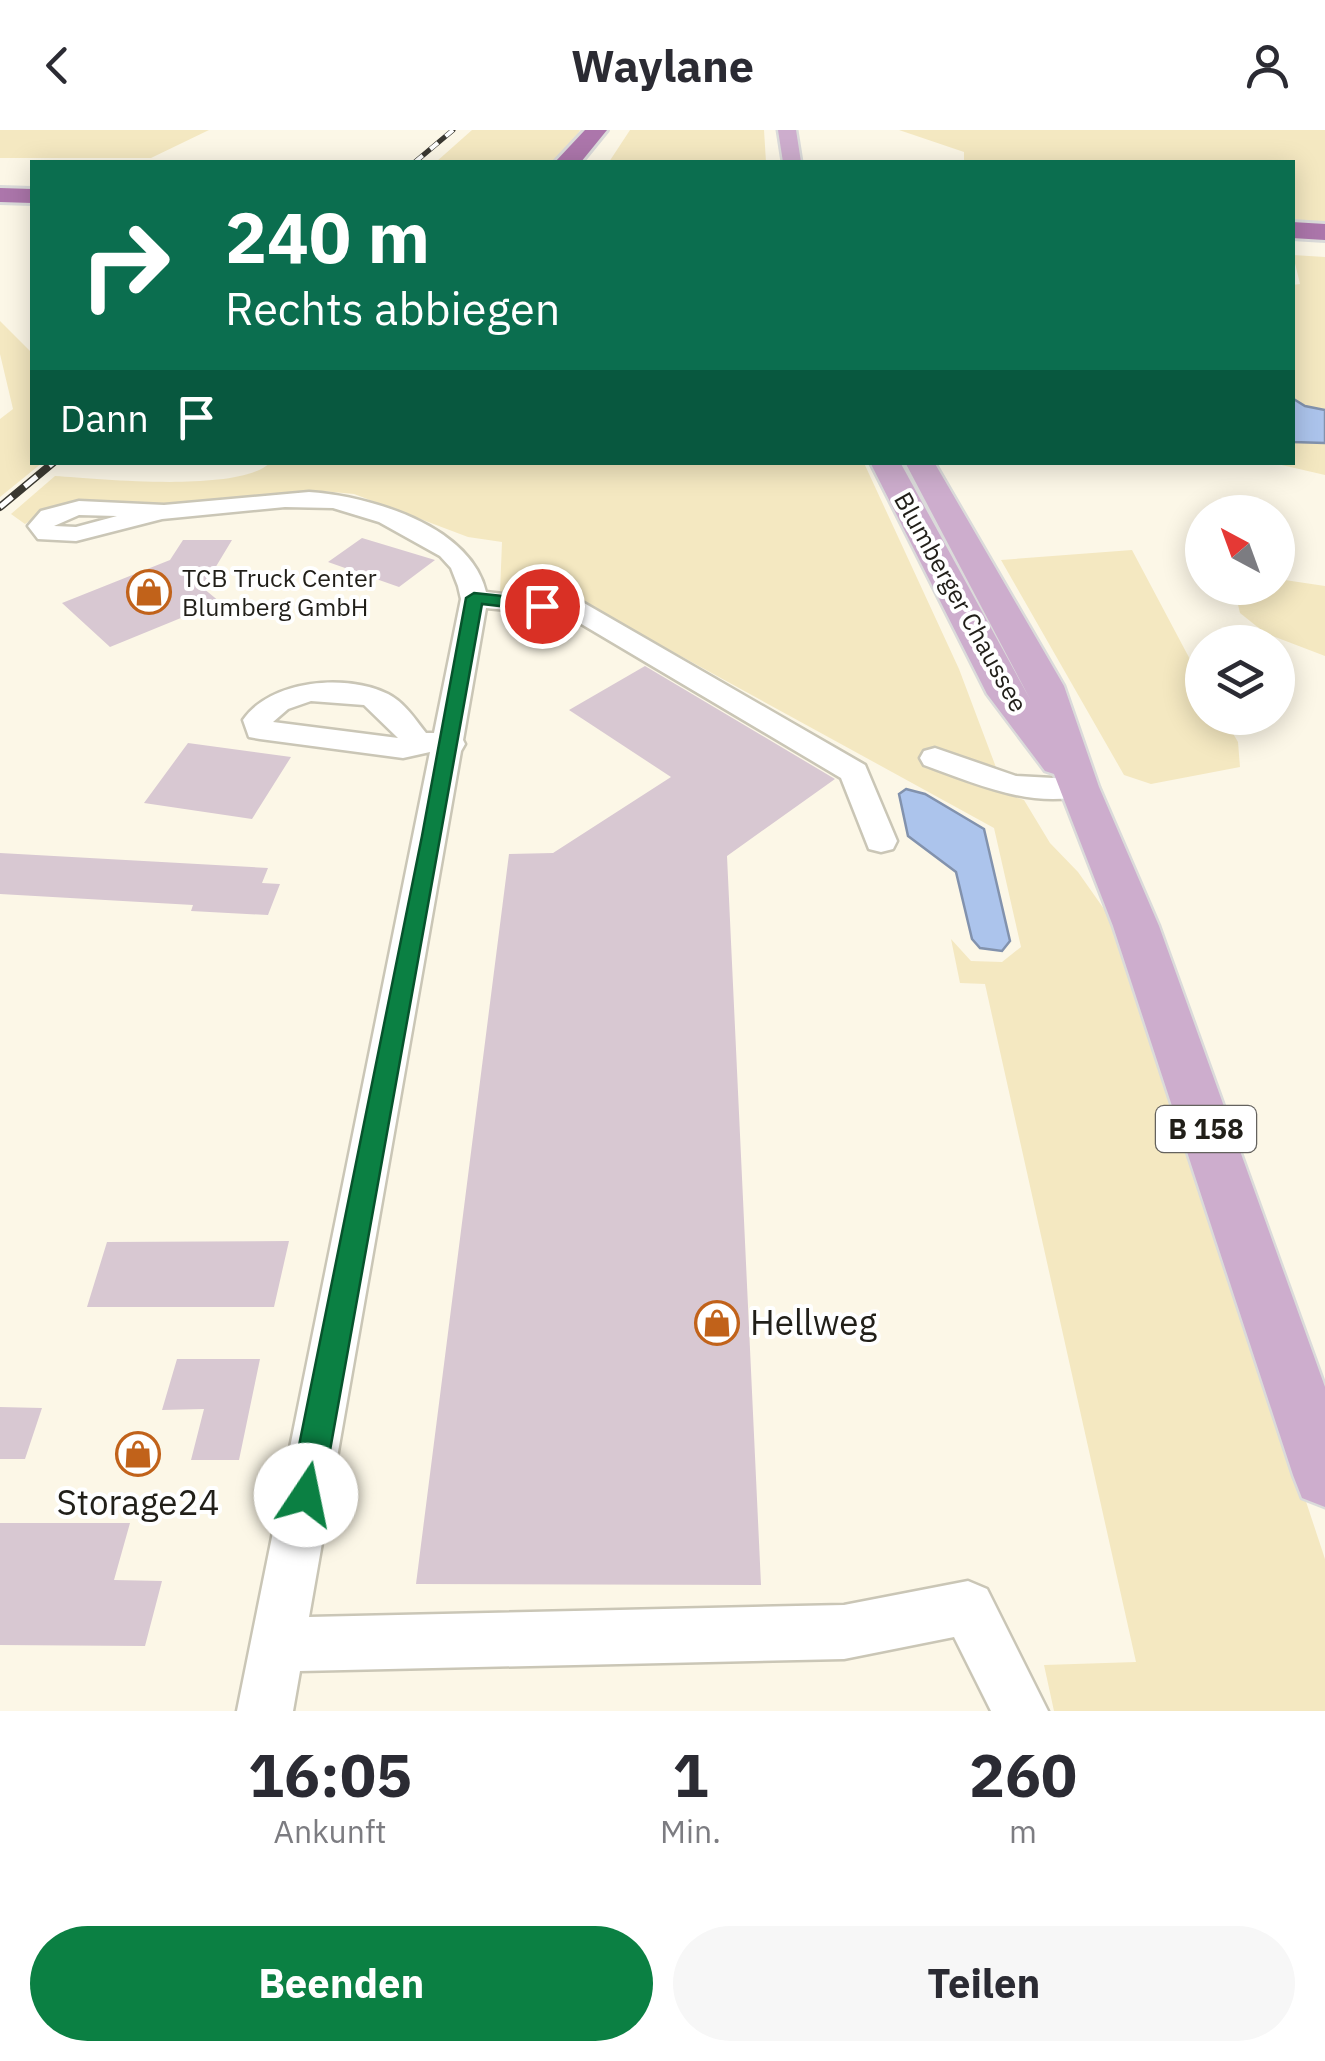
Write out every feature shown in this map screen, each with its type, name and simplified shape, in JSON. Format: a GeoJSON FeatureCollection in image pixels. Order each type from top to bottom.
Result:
{"type":"FeatureCollection","features":[{"type":"Feature","properties":{"kind":"highway"},"geometry":{"type":"LineString","coordinates":[[569,160],[580,153],[596,130]]}},
{"type":"Feature","properties":{"kind":"highway"},"geometry":{"type":"LineString","coordinates":[[597,160],[617,130]]}},
{"type":"Feature","properties":{"kind":"highway"},"geometry":{"type":"LineString","coordinates":[[0,184],[30,184]]}},
{"type":"Feature","properties":{"kind":"highway"},"geometry":{"type":"LineString","coordinates":[[0,196],[30,196]]}},
{"type":"Feature","properties":{"kind":"highway"},"geometry":{"type":"LineString","coordinates":[[1295,230],[1325,232]]}},
{"type":"Feature","properties":{"kind":"highway"},"geometry":{"type":"LineString","coordinates":[[1295,244],[1325,246]]}},
{"type":"Feature","properties":{"kind":"main road"},"geometry":{"type":"LineString","coordinates":[[787,130],[792,160]]}},
{"type":"Feature","properties":{"kind":"main road","name":"Blumberger Chaussee"},"geometry":{"type":"LineString","coordinates":[[886,465],[948,590],[1006,694],[1078,787]]}},
{"type":"Feature","properties":{"kind":"main road","name":"Blumberger Chaussee"},"geometry":{"type":"LineString","coordinates":[[921,465],[1046,686],[1078,787],[1142,943],[1325,1475]]}},
{"type":"Feature","properties":{"kind":"street"},"geometry":{"type":"LineString","coordinates":[[162,512],[301,500],[355,504],[376,511],[456,554],[472,581],[474,598],[434,743],[265,1711]]}},
{"type":"Feature","properties":{"kind":"street"},"geometry":{"type":"LineString","coordinates":[[474,598],[576,609],[728,696],[854,772],[881,841]]}},
{"type":"Feature","properties":{"kind":"street"},"geometry":{"type":"LineString","coordinates":[[935,758],[1012,786],[1078,787]]}},
{"type":"Feature","properties":{"kind":"street"},"geometry":{"type":"LineString","coordinates":[[277,1645],[844,1632],[968,1608],[1020,1711]]}},
{"type":"Feature","properties":{"kind":"shaded area"},"geometry":{"type":"Polygon","coordinates":[[[0,130],[209,130],[151,158],[0,158],[0,130]]]}},
{"type":"Feature","properties":{"kind":"shaded area"},"geometry":{"type":"Polygon","coordinates":[[[472,130],[580,130],[567,155],[555,160],[438,160],[472,130]]]}},
{"type":"Feature","properties":{"kind":"shaded area"},"geometry":{"type":"Polygon","coordinates":[[[630,130],[764,130],[766,160],[610,160],[630,130]]]}},
{"type":"Feature","properties":{"kind":"shaded area"},"geometry":{"type":"Polygon","coordinates":[[[899,130],[1325,130],[1325,223],[1295,221],[1295,160],[964,160],[964,152],[899,130]]]}},
{"type":"Feature","properties":{"kind":"shaded area"},"geometry":{"type":"Polygon","coordinates":[[[1295,255],[1325,257],[1325,410],[1295,399],[1295,285],[1300,284],[1295,255]]]}},
{"type":"Feature","properties":{"kind":"shaded area"},"geometry":{"type":"Polygon","coordinates":[[[0,321],[30,351],[30,465],[40,465],[0,497],[0,419],[13,409],[0,354],[0,321]]]}},
{"type":"Feature","properties":{"kind":"shaded area"},"geometry":{"type":"Polygon","coordinates":[[[1295,442],[1325,443],[1325,475],[1282,465],[1295,465],[1295,442]]]}},
{"type":"Feature","properties":{"kind":"shaded area"},"geometry":{"type":"Polygon","coordinates":[[[266,465],[865,465],[959,669],[997,770],[996,790],[1024,800],[1050,843],[1078,872],[1116,926],[1325,1559],[1325,1711],[1054,1711],[1044,1665],[1136,1662],[985,984],[960,983],[951,939],[971,961],[1002,962],[1021,947],[994,828],[575,598],[500,593],[502,542],[468,537],[354,494],[322,491],[158,505],[67,504],[49,508],[25,524],[11,514],[55,476],[168,482],[229,478],[266,465]]]}},
{"type":"Feature","properties":{"kind":"shaded area"},"geometry":{"type":"Polygon","coordinates":[[[1132,550],[1185,650],[1185,735],[1234,735],[1240,767],[1151,784],[1124,775],[1001,560],[1132,550]]]}},
{"type":"Feature","properties":{"kind":"shaded area"},"geometry":{"type":"Polygon","coordinates":[[[1295,582],[1325,586],[1325,656],[1295,644],[1295,625],[1255,625],[1240,613],[1238,605],[1295,605],[1295,582]]]}},
{"type":"Feature","properties":{"kind":"water"},"geometry":{"type":"Polygon","coordinates":[[[1295,400],[1325,410],[1325,443],[1295,442],[1295,400]]]}},
{"type":"Feature","properties":{"kind":"water"},"geometry":{"type":"Polygon","coordinates":[[[906,789],[925,794],[984,829],[1010,941],[1002,951],[980,948],[972,939],[956,872],[908,836],[899,794],[906,789]]]}},
{"type":"Feature","properties":{"kind":"building"},"geometry":{"type":"Polygon","coordinates":[[[362,538],[435,560],[399,587],[328,562],[362,538]]]}},
{"type":"Feature","properties":{"kind":"building","name":"TCB Truck Center Blumberg GmbH"},"geometry":{"type":"Polygon","coordinates":[[[183,540],[232,540],[203,588],[220,602],[110,647],[62,603],[170,560],[183,540]]]}},
{"type":"Feature","properties":{"kind":"building","name":"Hellweg"},"geometry":{"type":"Polygon","coordinates":[[[645,666],[835,779],[727,856],[761,1585],[416,1584],[509,854],[553,853],[671,777],[569,710],[645,666]]]}},
{"type":"Feature","properties":{"kind":"building"},"geometry":{"type":"Polygon","coordinates":[[[188,743],[291,757],[252,819],[144,803],[188,743]]]}},
{"type":"Feature","properties":{"kind":"building"},"geometry":{"type":"Polygon","coordinates":[[[0,853],[268,868],[262,883],[280,884],[268,915],[191,911],[193,905],[0,894],[0,853]]]}},
{"type":"Feature","properties":{"kind":"building"},"geometry":{"type":"Polygon","coordinates":[[[289,1241],[274,1307],[87,1307],[107,1242],[289,1241]]]}},
{"type":"Feature","properties":{"kind":"building"},"geometry":{"type":"Polygon","coordinates":[[[177,1359],[260,1359],[239,1460],[191,1460],[204,1409],[162,1410],[177,1359]]]}},
{"type":"Feature","properties":{"kind":"building"},"geometry":{"type":"Polygon","coordinates":[[[0,1407],[42,1408],[25,1459],[0,1459],[0,1407]]]}},
{"type":"Feature","properties":{"kind":"building"},"geometry":{"type":"Polygon","coordinates":[[[0,1523],[130,1523],[114,1580],[162,1581],[145,1646],[0,1645],[0,1523]]]}},
{"type":"Feature","properties":{"kind":"railway"},"geometry":{"type":"LineString","coordinates":[[417,160],[453,130]]}},
{"type":"Feature","properties":{"kind":"railway"},"geometry":{"type":"LineString","coordinates":[[0,507],[50,465]]}},
{"type":"Feature","properties":{"kind":"place","name":"TCB Truck Center Blumberg GmbH"},"geometry":{"type":"Point","coordinates":[149,592]}},
{"type":"Feature","properties":{"kind":"place","name":"Hellweg"},"geometry":{"type":"Point","coordinates":[717,1323]}},
{"type":"Feature","properties":{"kind":"place","name":"Storage24"},"geometry":{"type":"Point","coordinates":[138,1454]}},
{"type":"Feature","properties":{"kind":"route"},"geometry":{"type":"LineString","coordinates":[[306,1495],[433,836],[474,598],[542,606]]}}]}
